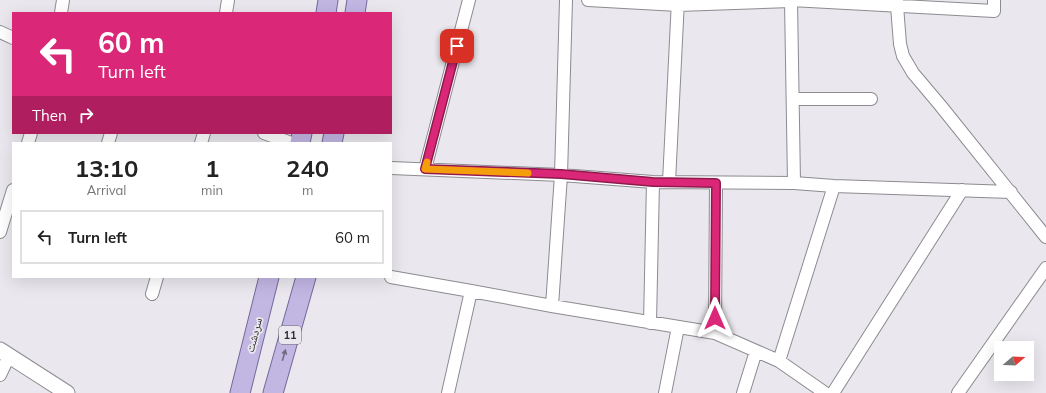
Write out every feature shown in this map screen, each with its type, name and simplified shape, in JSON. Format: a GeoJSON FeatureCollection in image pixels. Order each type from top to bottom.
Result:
{"type":"FeatureCollection","features":[{"type":"Feature","properties":{"kind":"main road"},"geometry":{"type":"LineString","coordinates":[[326,12],[328,0]]}},
{"type":"Feature","properties":{"kind":"main road"},"geometry":{"type":"LineString","coordinates":[[355,12],[357,0]]}},
{"type":"Feature","properties":{"kind":"main road","name":"سردشت"},"geometry":{"type":"LineString","coordinates":[[240,393],[269,278]]}},
{"type":"Feature","properties":{"kind":"main road","name":"11"},"geometry":{"type":"LineString","coordinates":[[273,393],[306,278]]}},
{"type":"Feature","properties":{"kind":"street"},"geometry":{"type":"LineString","coordinates":[[61,12],[63,0]]}},
{"type":"Feature","properties":{"kind":"street"},"geometry":{"type":"LineString","coordinates":[[226,12],[228,0]]}},
{"type":"Feature","properties":{"kind":"street"},"geometry":{"type":"LineString","coordinates":[[425,169],[470,0]]}},
{"type":"Feature","properties":{"kind":"street"},"geometry":{"type":"LineString","coordinates":[[552,306],[561,174],[566,0]]}},
{"type":"Feature","properties":{"kind":"street"},"geometry":{"type":"LineString","coordinates":[[588,0],[678,2],[792,0],[897,3],[994,11],[994,0]]}},
{"type":"Feature","properties":{"kind":"street"},"geometry":{"type":"LineString","coordinates":[[792,0],[794,183]]}},
{"type":"Feature","properties":{"kind":"street"},"geometry":{"type":"LineString","coordinates":[[669,182],[678,2]]}},
{"type":"Feature","properties":{"kind":"street"},"geometry":{"type":"LineString","coordinates":[[897,3],[900,44],[903,56],[913,73],[1046,237]]}},
{"type":"Feature","properties":{"kind":"street"},"geometry":{"type":"LineString","coordinates":[[0,32],[12,38]]}},
{"type":"Feature","properties":{"kind":"street"},"geometry":{"type":"LineString","coordinates":[[793,99],[871,99]]}},
{"type":"Feature","properties":{"kind":"street"},"geometry":{"type":"LineString","coordinates":[[267,134],[288,142]]}},
{"type":"Feature","properties":{"kind":"street"},"geometry":{"type":"LineString","coordinates":[[392,168],[561,174],[653,182],[794,183],[834,186],[1011,192]]}},
{"type":"Feature","properties":{"kind":"street"},"geometry":{"type":"LineString","coordinates":[[650,322],[653,182]]}},
{"type":"Feature","properties":{"kind":"street"},"geometry":{"type":"LineString","coordinates":[[715,333],[716,183]]}},
{"type":"Feature","properties":{"kind":"street"},"geometry":{"type":"LineString","coordinates":[[780,361],[834,186]]}},
{"type":"Feature","properties":{"kind":"street"},"geometry":{"type":"LineString","coordinates":[[833,393],[962,190]]}},
{"type":"Feature","properties":{"kind":"street"},"geometry":{"type":"LineString","coordinates":[[0,232],[12,193]]}},
{"type":"Feature","properties":{"kind":"street"},"geometry":{"type":"LineString","coordinates":[[958,393],[1046,268]]}},
{"type":"Feature","properties":{"kind":"street"},"geometry":{"type":"LineString","coordinates":[[392,277],[715,333],[780,361],[825,393]]}},
{"type":"Feature","properties":{"kind":"street"},"geometry":{"type":"LineString","coordinates":[[152,294],[157,278]]}},
{"type":"Feature","properties":{"kind":"street"},"geometry":{"type":"LineString","coordinates":[[448,393],[471,291]]}},
{"type":"Feature","properties":{"kind":"street"},"geometry":{"type":"LineString","coordinates":[[665,393],[678,327]]}},
{"type":"Feature","properties":{"kind":"street"},"geometry":{"type":"LineString","coordinates":[[743,393],[756,351]]}},
{"type":"Feature","properties":{"kind":"street"},"geometry":{"type":"LineString","coordinates":[[0,375],[4,353],[67,393]]}},
{"type":"Feature","properties":{"kind":"slow traffic"},"geometry":{"type":"LineString","coordinates":[[427,162],[425,169],[528,173]]}},
{"type":"Feature","properties":{"kind":"route"},"geometry":{"type":"LineString","coordinates":[[457,46],[425,169],[561,174],[653,182],[716,183],[715,318]]}}]}
